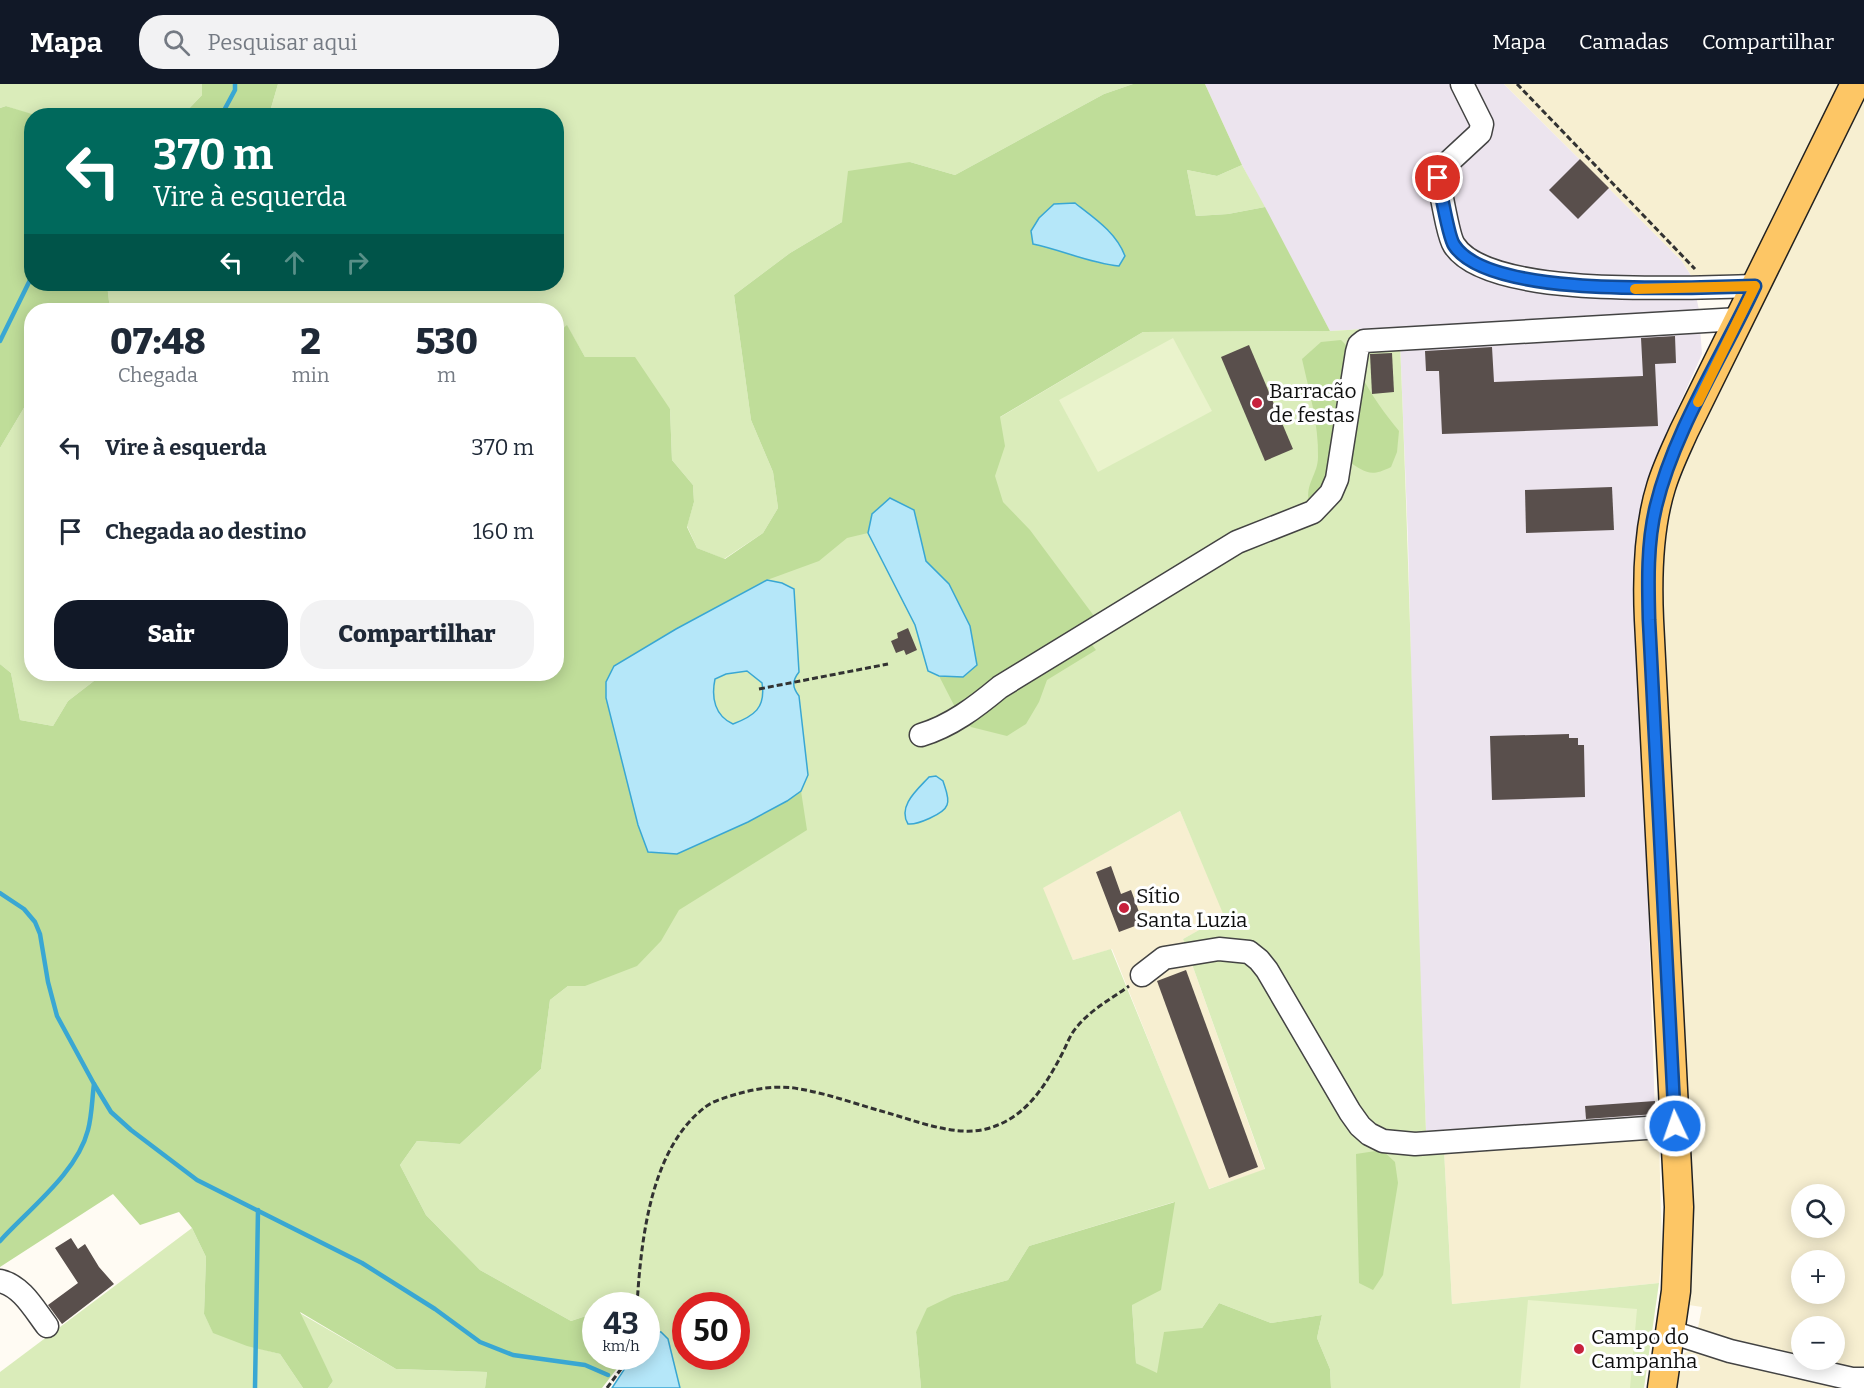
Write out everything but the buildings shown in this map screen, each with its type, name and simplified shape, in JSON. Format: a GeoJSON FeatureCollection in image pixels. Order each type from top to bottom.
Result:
{"type":"FeatureCollection","features":[{"type":"Feature","properties":{"kind":"main road"},"geometry":{"type":"LineString","coordinates":[[1662,1388],[1671,1332],[1679,1246],[1649,620],[1649,562],[1656,508],[1671,459],[1855,84]]}},
{"type":"Feature","properties":{"kind":"street"},"geometry":{"type":"LineString","coordinates":[[1462,84],[1482,124],[1480,133],[1439,171],[1438,178],[1453,244],[1472,262],[1499,274],[1533,280],[1645,289],[1755,286]]}},
{"type":"Feature","properties":{"kind":"street"},"geometry":{"type":"LineString","coordinates":[[921,735],[939,729],[971,710],[1000,687],[1238,542],[1313,512],[1331,493],[1337,479],[1357,352],[1359,345],[1364,341],[1739,319]]}},
{"type":"Feature","properties":{"kind":"street"},"geometry":{"type":"LineString","coordinates":[[1142,975],[1164,958],[1220,949],[1249,952],[1267,970],[1350,1112],[1369,1134],[1383,1141],[1415,1144],[1675,1126]]}},
{"type":"Feature","properties":{"kind":"street"},"geometry":{"type":"LineString","coordinates":[[0,1281],[9,1283],[19,1290],[47,1326]]}},
{"type":"Feature","properties":{"kind":"street"},"geometry":{"type":"LineString","coordinates":[[1671,1332],[1730,1351],[1852,1379],[1864,1379]]}},
{"type":"Feature","properties":{"kind":"path"},"geometry":{"type":"LineString","coordinates":[[1517,84],[1678,250],[1708,287]]}},
{"type":"Feature","properties":{"kind":"path"},"geometry":{"type":"LineString","coordinates":[[759,689],[888,664]]}},
{"type":"Feature","properties":{"kind":"path"},"geometry":{"type":"LineString","coordinates":[[638,1292],[643,1243],[663,1163],[679,1134],[706,1106],[758,1088],[800,1089],[951,1130],[982,1130],[1003,1124],[1031,1103],[1048,1080],[1074,1030],[1089,1013],[1142,975]]}},
{"type":"Feature","properties":{"kind":"path"},"geometry":{"type":"LineString","coordinates":[[607,1388],[620,1370]]}},
{"type":"Feature","properties":{"kind":"shaded area"},"geometry":{"type":"Polygon","coordinates":[[[1205,84],[1504,84],[1682,261],[1692,277],[1699,310],[1330,331],[1242,165],[1205,84]]]}},
{"type":"Feature","properties":{"kind":"shaded area"},"geometry":{"type":"Polygon","coordinates":[[[1504,84],[1839,84],[1745,274],[1692,277],[1682,261],[1504,84]]]}},
{"type":"Feature","properties":{"kind":"shaded area"},"geometry":{"type":"Polygon","coordinates":[[[1864,97],[1864,1388],[1677,1388],[1683,1354],[1694,1348],[1702,1307],[1689,1305],[1693,1207],[1663,620],[1662,586],[1666,532],[1674,491],[1696,436],[1864,97]]]}},
{"type":"Feature","properties":{"kind":"shaded area"},"geometry":{"type":"Polygon","coordinates":[[[1700,327],[1702,354],[1675,414],[1649,482],[1635,571],[1634,619],[1647,866],[1655,1115],[1426,1131],[1400,342],[1700,327]]]}},
{"type":"Feature","properties":{"kind":"shaded area"},"geometry":{"type":"Polygon","coordinates":[[[1180,811],[1225,916],[1183,939],[1265,1170],[1208,1189],[1112,949],[1073,960],[1042,888],[1180,811]]]}},
{"type":"Feature","properties":{"kind":"shaded area"},"geometry":{"type":"Polygon","coordinates":[[[1655,1115],[1650,1136],[1659,1139],[1662,1251],[1659,1283],[1452,1304],[1443,1130],[1655,1115]]]}},
{"type":"Feature","properties":{"kind":"green space"},"geometry":{"type":"Polygon","coordinates":[[[0,84],[202,84],[202,95],[190,108],[24,108],[24,112],[6,106],[0,108],[0,84]]]}},
{"type":"Feature","properties":{"kind":"green space"},"geometry":{"type":"Polygon","coordinates":[[[202,84],[278,84],[271,108],[190,108],[202,95],[202,84]]]}},
{"type":"Feature","properties":{"kind":"green space"},"geometry":{"type":"Polygon","coordinates":[[[278,84],[1133,84],[1104,94],[955,175],[910,162],[842,222],[790,253],[734,295],[751,420],[773,472],[778,508],[763,533],[724,559],[697,548],[687,526],[694,502],[693,485],[672,460],[670,409],[585,357],[567,326],[564,328],[564,303],[109,303],[108,291],[564,291],[564,108],[271,108],[278,84]]]}},
{"type":"Feature","properties":{"kind":"green space"},"geometry":{"type":"Polygon","coordinates":[[[1133,84],[1205,84],[1242,165],[1217,176],[1187,170],[1196,216],[1228,214],[1265,207],[1330,331],[1143,332],[1000,417],[1005,446],[995,476],[1003,502],[1030,530],[1094,616],[1087,638],[1096,650],[1047,680],[1039,702],[1026,724],[1007,736],[971,727],[958,713],[939,676],[963,677],[949,584],[926,561],[914,510],[872,514],[868,533],[847,538],[819,561],[767,580],[676,629],[614,666],[606,698],[638,825],[648,852],[677,854],[748,822],[801,791],[807,830],[679,910],[661,941],[637,966],[585,986],[568,986],[550,1000],[541,1069],[460,1144],[417,1141],[400,1165],[426,1215],[480,1270],[571,1321],[582,1317],[582,1370],[616,1370],[602,1388],[485,1388],[487,1372],[396,1369],[300,1312],[333,1381],[328,1388],[303,1388],[280,1354],[247,1346],[213,1333],[204,1314],[206,1257],[192,1228],[179,1212],[140,1225],[113,1194],[0,1267],[0,664],[11,673],[20,720],[53,726],[68,701],[94,681],[564,681],[564,327],[567,325],[585,357],[635,357],[670,409],[672,460],[693,485],[694,502],[687,527],[697,548],[725,559],[763,533],[778,508],[773,472],[751,420],[734,295],[790,253],[842,222],[848,171],[910,162],[955,175],[1104,94],[1133,84]],[[1109,230],[1033,244],[1119,266],[1109,230]]]}},
{"type":"Feature","properties":{"kind":"green space"},"geometry":{"type":"Polygon","coordinates":[[[6,106],[24,112],[24,291],[108,291],[109,303],[24,303],[24,408],[0,448],[0,108],[6,106]]]}},
{"type":"Feature","properties":{"kind":"green space"},"geometry":{"type":"Polygon","coordinates":[[[1242,165],[1265,207],[1228,214],[1196,216],[1187,170],[1217,176],[1242,165]]]}},
{"type":"Feature","properties":{"kind":"green space"},"geometry":{"type":"Polygon","coordinates":[[[1699,310],[1700,327],[1400,342],[1426,1131],[1443,1130],[1452,1304],[1659,1283],[1644,1388],[1331,1388],[1330,1369],[1317,1338],[1322,1315],[1271,1323],[1219,1303],[1202,1328],[1157,1374],[1136,1363],[1132,1305],[1174,1202],[1029,1246],[1008,1280],[954,1295],[916,1332],[921,1388],[680,1388],[676,1370],[750,1370],[750,1292],[672,1292],[672,1355],[668,1339],[660,1332],[660,1292],[582,1292],[582,1317],[571,1321],[480,1270],[426,1215],[400,1165],[417,1141],[460,1144],[541,1069],[550,1000],[568,986],[585,986],[510,709],[557,681],[564,681],[564,677],[1143,332],[1330,331],[1699,310]],[[1180,811],[1043,888],[1073,960],[1111,949],[1209,1189],[1265,1169],[1183,939],[1224,916],[1180,811]]]}},
{"type":"Feature","properties":{"kind":"green space"},"geometry":{"type":"Polygon","coordinates":[[[1173,338],[1212,411],[1098,472],[1059,400],[1173,338]]]}},
{"type":"Feature","properties":{"kind":"green space"},"geometry":{"type":"Polygon","coordinates":[[[1341,340],[1351,352],[1374,398],[1399,431],[1397,452],[1391,467],[1372,473],[1346,460],[1332,483],[1309,502],[1308,496],[1317,463],[1318,445],[1313,408],[1302,359],[1321,342],[1341,340]]]}},
{"type":"Feature","properties":{"kind":"green space"},"geometry":{"type":"Polygon","coordinates":[[[24,408],[24,681],[94,681],[68,701],[53,726],[20,720],[11,673],[0,664],[0,448],[24,408]]]}},
{"type":"Feature","properties":{"kind":"green space"},"geometry":{"type":"Polygon","coordinates":[[[1382,1150],[1395,1162],[1398,1183],[1383,1275],[1373,1290],[1359,1283],[1356,1154],[1382,1150]]]}},
{"type":"Feature","properties":{"kind":"green space"},"geometry":{"type":"Polygon","coordinates":[[[1175,1202],[1161,1290],[1132,1305],[1136,1363],[1157,1373],[1164,1332],[1202,1328],[1219,1303],[1271,1323],[1322,1315],[1317,1338],[1330,1369],[1331,1388],[921,1388],[916,1332],[927,1308],[954,1295],[1008,1280],[1029,1246],[1175,1202]]]}},
{"type":"Feature","properties":{"kind":"green space"},"geometry":{"type":"Polygon","coordinates":[[[192,1228],[206,1257],[204,1314],[213,1332],[280,1354],[303,1388],[0,1388],[0,1372],[192,1228]]]}},
{"type":"Feature","properties":{"kind":"green space","name":"Campo do Campanha"},"geometry":{"type":"Polygon","coordinates":[[[1528,1300],[1637,1309],[1630,1388],[1520,1388],[1528,1300]]]}},
{"type":"Feature","properties":{"kind":"green space"},"geometry":{"type":"Polygon","coordinates":[[[298,1312],[396,1369],[487,1372],[485,1388],[328,1388],[333,1381],[298,1312]]]}},
{"type":"Feature","properties":{"kind":"water"},"geometry":{"type":"Polygon","coordinates":[[[1075,203],[1104,226],[1121,247],[1125,256],[1119,266],[1033,244],[1031,231],[1039,218],[1054,204],[1075,203]]]}},
{"type":"Feature","properties":{"kind":"water"},"geometry":{"type":"Polygon","coordinates":[[[890,498],[914,510],[926,561],[949,584],[970,626],[977,665],[963,677],[939,676],[928,671],[915,625],[868,533],[872,514],[890,498]]]}},
{"type":"Feature","properties":{"kind":"water"},"geometry":{"type":"Polygon","coordinates":[[[767,580],[782,583],[794,589],[799,672],[794,684],[799,696],[808,775],[801,791],[787,801],[748,822],[677,854],[648,852],[638,825],[606,698],[606,682],[614,666],[676,629],[767,580]],[[747,671],[726,674],[715,679],[714,699],[718,711],[733,724],[747,718],[760,705],[763,692],[762,683],[747,671]]]}},
{"type":"Feature","properties":{"kind":"water"},"geometry":{"type":"Polygon","coordinates":[[[936,776],[943,781],[948,796],[947,805],[941,812],[930,818],[908,824],[905,811],[910,798],[929,777],[936,776]]]}},
{"type":"Feature","properties":{"kind":"water"},"geometry":{"type":"Polygon","coordinates":[[[660,1332],[668,1339],[672,1355],[672,1370],[676,1370],[680,1388],[612,1388],[624,1370],[660,1370],[660,1332]]]}},
{"type":"Feature","properties":{"kind":"waterway"},"geometry":{"type":"LineString","coordinates":[[225,108],[235,90],[235,84]]}},
{"type":"Feature","properties":{"kind":"waterway"},"geometry":{"type":"LineString","coordinates":[[0,341],[25,291]]}},
{"type":"Feature","properties":{"kind":"waterway"},"geometry":{"type":"LineString","coordinates":[[0,893],[24,909],[35,922],[40,934],[48,982],[57,1016],[111,1112],[131,1130],[197,1180],[362,1263],[435,1309],[480,1342],[513,1355],[585,1365],[608,1375]]}},
{"type":"Feature","properties":{"kind":"waterway"},"geometry":{"type":"LineString","coordinates":[[0,1241],[51,1190],[74,1161],[88,1130],[94,1084]]}},
{"type":"Feature","properties":{"kind":"waterway"},"geometry":{"type":"LineString","coordinates":[[255,1388],[258,1210]]}},
{"type":"Feature","properties":{"kind":"slow traffic"},"geometry":{"type":"LineString","coordinates":[[1635,289],[1755,286],[1698,402]]}},
{"type":"Feature","properties":{"kind":"place","name":"Barracão de festas"},"geometry":{"type":"Point","coordinates":[1257,403]}},
{"type":"Feature","properties":{"kind":"place","name":"Sítio Santa Luzia"},"geometry":{"type":"Point","coordinates":[1124,908]}},
{"type":"Feature","properties":{"kind":"place","name":"Campo do Campanha"},"geometry":{"type":"Point","coordinates":[1579,1349]}},
{"type":"Feature","properties":{"kind":"route"},"geometry":{"type":"LineString","coordinates":[[1438,178],[1453,244],[1472,262],[1499,274],[1533,280],[1645,289],[1755,286],[1671,459],[1661,487],[1650,546],[1649,620],[1675,1126]]}}]}
